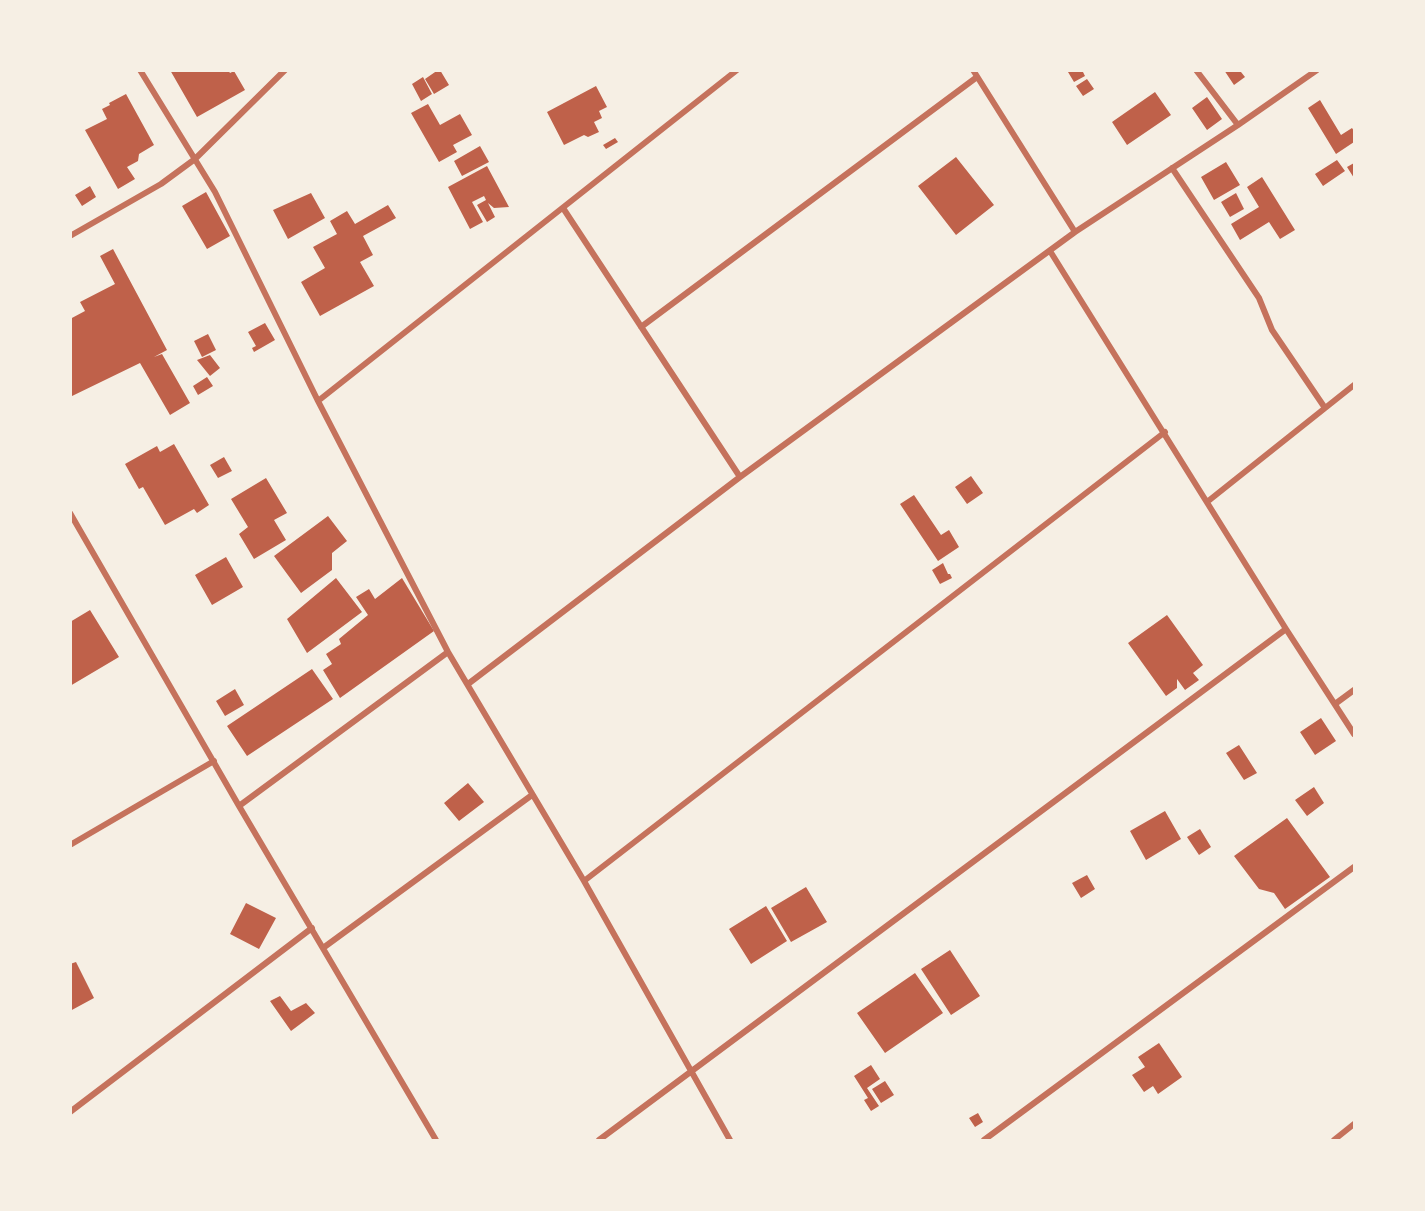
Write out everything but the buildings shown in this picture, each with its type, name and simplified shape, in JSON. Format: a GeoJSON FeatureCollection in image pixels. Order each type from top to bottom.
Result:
{"type":"FeatureCollection","features":[{"type":"Feature","properties":{"kind":"street"},"geometry":{"type":"LineString","coordinates":[[140,70],[215,192],[318,401],[448,652],[584,881],[730,1140]]}},
{"type":"Feature","properties":{"kind":"street"},"geometry":{"type":"LineString","coordinates":[[70,236],[160,184],[195,159],[285,70]]}},
{"type":"Feature","properties":{"kind":"street"},"geometry":{"type":"LineString","coordinates":[[318,401],[737,70]]}},
{"type":"Feature","properties":{"kind":"street"},"geometry":{"type":"LineString","coordinates":[[973,70],[1075,232]]}},
{"type":"Feature","properties":{"kind":"street"},"geometry":{"type":"LineString","coordinates":[[1196,70],[1238,125]]}},
{"type":"Feature","properties":{"kind":"street"},"geometry":{"type":"LineString","coordinates":[[468,684],[740,477],[1075,232],[1317,70]]}},
{"type":"Feature","properties":{"kind":"street"},"geometry":{"type":"LineString","coordinates":[[641,327],[977,78]]}},
{"type":"Feature","properties":{"kind":"street"},"geometry":{"type":"LineString","coordinates":[[1172,168],[1259,298],[1272,330],[1325,408]]}},
{"type":"Feature","properties":{"kind":"street"},"geometry":{"type":"LineString","coordinates":[[563,208],[740,477]]}},
{"type":"Feature","properties":{"kind":"street"},"geometry":{"type":"LineString","coordinates":[[1050,251],[1354,734]]}},
{"type":"Feature","properties":{"kind":"street"},"geometry":{"type":"LineString","coordinates":[[1207,502],[1354,385]]}},
{"type":"Feature","properties":{"kind":"street"},"geometry":{"type":"LineString","coordinates":[[584,881],[1165,432]]}},
{"type":"Feature","properties":{"kind":"street"},"geometry":{"type":"LineString","coordinates":[[70,513],[238,806],[436,1140]]}},
{"type":"Feature","properties":{"kind":"street"},"geometry":{"type":"LineString","coordinates":[[599,1140],[1286,629]]}},
{"type":"Feature","properties":{"kind":"street"},"geometry":{"type":"LineString","coordinates":[[238,806],[448,652]]}},
{"type":"Feature","properties":{"kind":"street"},"geometry":{"type":"LineString","coordinates":[[1335,704],[1354,690]]}},
{"type":"Feature","properties":{"kind":"street"},"geometry":{"type":"LineString","coordinates":[[70,845],[214,761]]}},
{"type":"Feature","properties":{"kind":"street"},"geometry":{"type":"LineString","coordinates":[[323,948],[532,795]]}},
{"type":"Feature","properties":{"kind":"street"},"geometry":{"type":"LineString","coordinates":[[984,1140],[1354,867]]}},
{"type":"Feature","properties":{"kind":"street"},"geometry":{"type":"LineString","coordinates":[[70,1112],[312,928]]}},
{"type":"Feature","properties":{"kind":"street"},"geometry":{"type":"LineString","coordinates":[[1334,1140],[1354,1124]]}}]}
